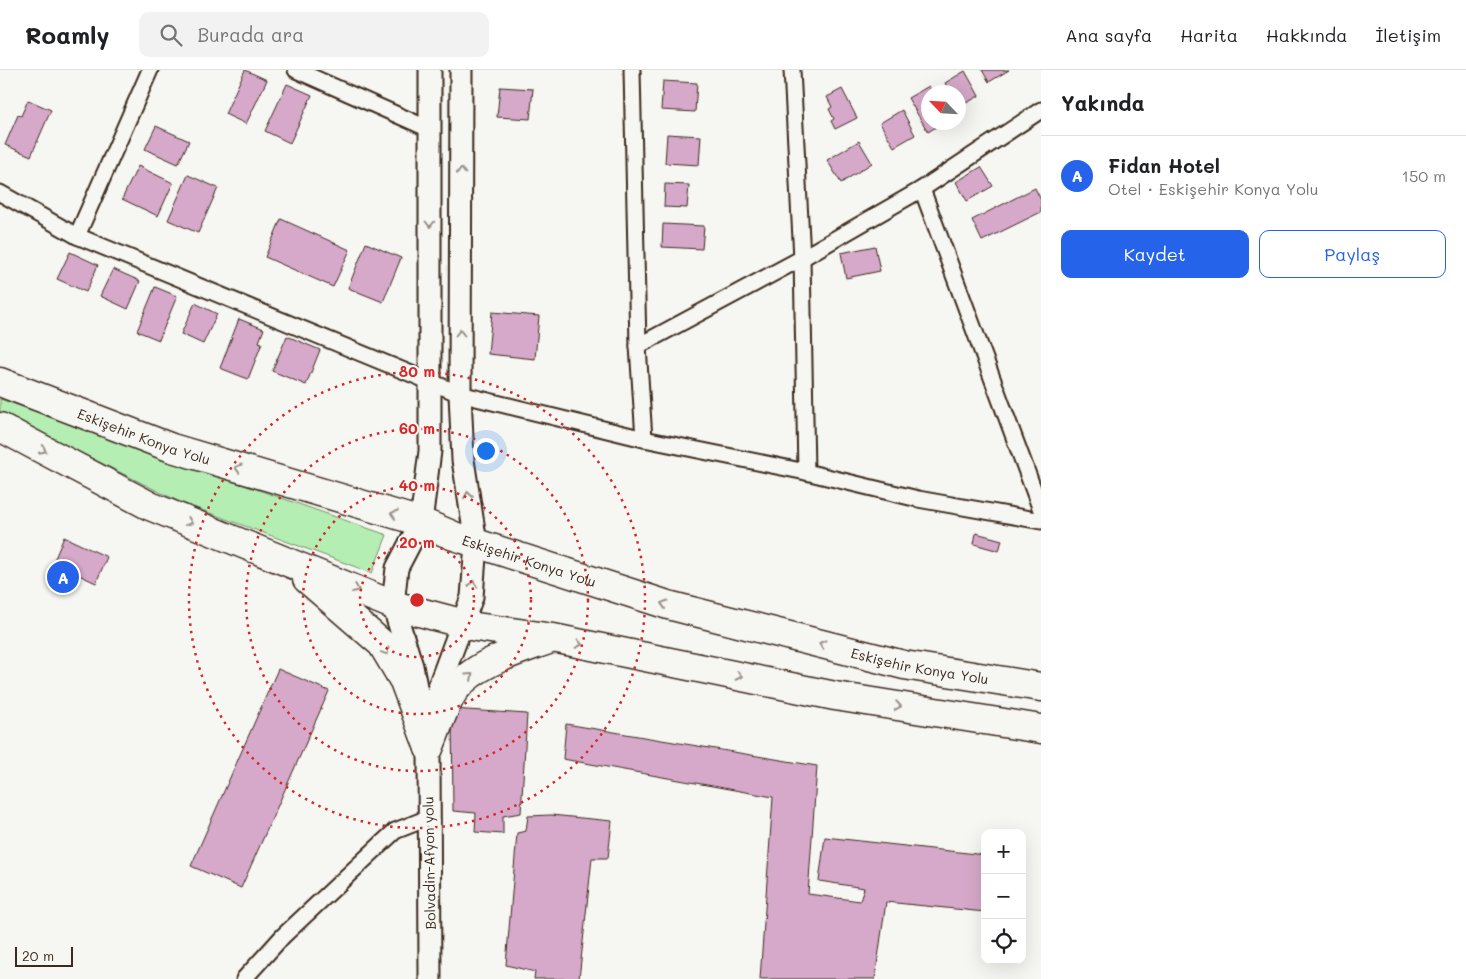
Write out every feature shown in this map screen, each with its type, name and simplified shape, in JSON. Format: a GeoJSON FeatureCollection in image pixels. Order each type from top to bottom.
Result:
{"type":"FeatureCollection","features":[{"type":"Feature","properties":{"kind":"highway","name":"Eskişehir Konya Yolu"},"geometry":{"type":"LineString","coordinates":[[0,382],[172,448],[421,522],[476,543],[668,605],[904,664],[1041,687]]}},
{"type":"Feature","properties":{"kind":"highway"},"geometry":{"type":"LineString","coordinates":[[0,427],[150,506],[393,605],[463,624],[553,638],[835,696],[1041,730]]}},
{"type":"Feature","properties":{"kind":"highway"},"geometry":{"type":"LineString","coordinates":[[286,561],[344,609],[382,644],[404,680],[429,748]]}},
{"type":"Feature","properties":{"kind":"highway"},"geometry":{"type":"LineString","coordinates":[[429,748],[454,690],[478,669],[499,657],[553,638]]}},
{"type":"Feature","properties":{"kind":"main road"},"geometry":{"type":"LineString","coordinates":[[429,748],[412,666],[393,605],[397,568],[421,522],[430,451],[430,70]]}},
{"type":"Feature","properties":{"kind":"main road"},"geometry":{"type":"LineString","coordinates":[[429,748],[440,686],[472,597],[476,543],[462,460],[460,394],[461,70]]}},
{"type":"Feature","properties":{"kind":"main road","name":"Bolvadin-Afyon yolu"},"geometry":{"type":"LineString","coordinates":[[429,748],[430,979]]}},
{"type":"Feature","properties":{"kind":"street"},"geometry":{"type":"LineString","coordinates":[[76,236],[150,70]]}},
{"type":"Feature","properties":{"kind":"street"},"geometry":{"type":"LineString","coordinates":[[296,70],[429,129]]}},
{"type":"Feature","properties":{"kind":"street"},"geometry":{"type":"LineString","coordinates":[[632,70],[638,346],[644,439]]}},
{"type":"Feature","properties":{"kind":"street"},"geometry":{"type":"LineString","coordinates":[[792,70],[802,258],[806,472]]}},
{"type":"Feature","properties":{"kind":"street"},"geometry":{"type":"LineString","coordinates":[[638,346],[802,258],[922,189],[1041,110]]}},
{"type":"Feature","properties":{"kind":"street"},"geometry":{"type":"LineString","coordinates":[[922,189],[1041,510]]}},
{"type":"Feature","properties":{"kind":"street"},"geometry":{"type":"LineString","coordinates":[[0,193],[76,236],[460,394],[644,439],[806,472],[918,499],[1041,521]]}},
{"type":"Feature","properties":{"kind":"street"},"geometry":{"type":"LineString","coordinates":[[244,979],[283,936],[395,831],[428,818]]}},
{"type":"Feature","properties":{"kind":"green space"},"geometry":{"type":"Polygon","coordinates":[[[0,399],[387,535],[372,573],[180,502],[0,413],[0,399]]]}},
{"type":"Feature","properties":{"kind":"building"},"geometry":{"type":"Polygon","coordinates":[[[245,70],[267,80],[246,124],[225,114],[245,70]]]}},
{"type":"Feature","properties":{"kind":"building"},"geometry":{"type":"Polygon","coordinates":[[[982,70],[1009,70],[989,82],[982,70]]]}},
{"type":"Feature","properties":{"kind":"building"},"geometry":{"type":"Polygon","coordinates":[[[965,71],[979,96],[966,103],[966,85],[946,85],[945,83],[965,71]]]}},
{"type":"Feature","properties":{"kind":"building"},"geometry":{"type":"Polygon","coordinates":[[[663,81],[697,83],[695,112],[661,110],[663,81]]]}},
{"type":"Feature","properties":{"kind":"building"},"geometry":{"type":"Polygon","coordinates":[[[287,84],[312,95],[290,143],[265,131],[287,84]]]}},
{"type":"Feature","properties":{"kind":"building"},"geometry":{"type":"Polygon","coordinates":[[[500,87],[533,89],[530,119],[497,117],[500,87]]]}},
{"type":"Feature","properties":{"kind":"building"},"geometry":{"type":"Polygon","coordinates":[[[842,89],[857,118],[835,129],[831,121],[834,119],[829,109],[832,107],[827,97],[842,89]]]}},
{"type":"Feature","properties":{"kind":"building"},"geometry":{"type":"Polygon","coordinates":[[[921,91],[921,120],[908,98],[921,91]]]}},
{"type":"Feature","properties":{"kind":"building"},"geometry":{"type":"Polygon","coordinates":[[[28,100],[51,110],[31,156],[5,145],[18,115],[21,116],[28,100]]]}},
{"type":"Feature","properties":{"kind":"building"},"geometry":{"type":"Polygon","coordinates":[[[902,110],[915,135],[894,147],[880,123],[902,110]]]}},
{"type":"Feature","properties":{"kind":"building"},"geometry":{"type":"Polygon","coordinates":[[[156,126],[189,141],[178,164],[145,149],[156,126]]]}},
{"type":"Feature","properties":{"kind":"building"},"geometry":{"type":"Polygon","coordinates":[[[667,134],[701,136],[699,165],[665,163],[667,134]]]}},
{"type":"Feature","properties":{"kind":"building"},"geometry":{"type":"Polygon","coordinates":[[[859,141],[872,163],[841,183],[827,160],[859,141]]]}},
{"type":"Feature","properties":{"kind":"building"},"geometry":{"type":"Polygon","coordinates":[[[138,166],[173,183],[158,216],[122,199],[138,166]]]}},
{"type":"Feature","properties":{"kind":"building"},"geometry":{"type":"Polygon","coordinates":[[[981,167],[993,186],[967,201],[956,182],[981,167]]]}},
{"type":"Feature","properties":{"kind":"building"},"geometry":{"type":"Polygon","coordinates":[[[188,175],[218,188],[198,233],[168,220],[188,175]]]}},
{"type":"Feature","properties":{"kind":"building"},"geometry":{"type":"Polygon","coordinates":[[[665,184],[689,185],[687,208],[664,207],[665,184]]]}},
{"type":"Feature","properties":{"kind":"building"},"geometry":{"type":"Polygon","coordinates":[[[1035,188],[1041,200],[1041,212],[982,241],[972,220],[1035,188]]]}},
{"type":"Feature","properties":{"kind":"building"},"geometry":{"type":"Polygon","coordinates":[[[281,219],[350,250],[333,287],[265,257],[281,219]]]}},
{"type":"Feature","properties":{"kind":"building"},"geometry":{"type":"Polygon","coordinates":[[[663,224],[704,226],[702,249],[662,247],[663,224]]]}},
{"type":"Feature","properties":{"kind":"building"},"geometry":{"type":"Polygon","coordinates":[[[366,243],[401,258],[383,302],[348,288],[366,243]]]}},
{"type":"Feature","properties":{"kind":"building"},"geometry":{"type":"Polygon","coordinates":[[[875,246],[880,271],[846,278],[841,253],[875,246]]]}},
{"type":"Feature","properties":{"kind":"building"},"geometry":{"type":"Polygon","coordinates":[[[70,252],[98,265],[86,292],[57,279],[70,252]]]}},
{"type":"Feature","properties":{"kind":"building"},"geometry":{"type":"Polygon","coordinates":[[[113,269],[140,281],[128,309],[100,296],[113,269]]]}},
{"type":"Feature","properties":{"kind":"building"},"geometry":{"type":"Polygon","coordinates":[[[155,287],[177,296],[159,340],[137,331],[155,287]]]}},
{"type":"Feature","properties":{"kind":"building"},"geometry":{"type":"Polygon","coordinates":[[[195,303],[217,314],[203,344],[181,334],[195,303]]]}},
{"type":"Feature","properties":{"kind":"building"},"geometry":{"type":"Polygon","coordinates":[[[492,312],[539,316],[535,359],[488,354],[492,312]]]}},
{"type":"Feature","properties":{"kind":"building"},"geometry":{"type":"Polygon","coordinates":[[[239,319],[264,329],[259,342],[262,343],[248,379],[220,368],[239,319]]]}},
{"type":"Feature","properties":{"kind":"building"},"geometry":{"type":"Polygon","coordinates":[[[287,336],[320,350],[306,385],[272,371],[287,336]]]}},
{"type":"Feature","properties":{"kind":"building"},"geometry":{"type":"Polygon","coordinates":[[[976,533],[1002,540],[999,551],[974,544],[976,533]]]}},
{"type":"Feature","properties":{"kind":"building"},"geometry":{"type":"Polygon","coordinates":[[[64,537],[107,557],[96,583],[53,563],[64,537]]]}},
{"type":"Feature","properties":{"kind":"building"},"geometry":{"type":"Polygon","coordinates":[[[278,669],[329,691],[241,888],[191,866],[278,669]]]}},
{"type":"Feature","properties":{"kind":"building"},"geometry":{"type":"Polygon","coordinates":[[[452,709],[527,714],[521,813],[503,816],[503,834],[475,832],[476,813],[453,811],[452,709]]]}},
{"type":"Feature","properties":{"kind":"building"},"geometry":{"type":"Polygon","coordinates":[[[566,724],[817,766],[808,894],[860,901],[864,888],[819,881],[825,837],[981,855],[981,912],[886,902],[875,979],[760,979],[773,797],[563,759],[566,724]]]}},
{"type":"Feature","properties":{"kind":"building"},"geometry":{"type":"Polygon","coordinates":[[[551,815],[612,821],[608,858],[592,858],[579,979],[534,979],[535,972],[506,965],[517,833],[526,831],[528,816],[551,815]]]}},
{"type":"Feature","properties":{"kind":"place","name":"Fidan Hotel"},"geometry":{"type":"Point","coordinates":[63,577]}}]}
